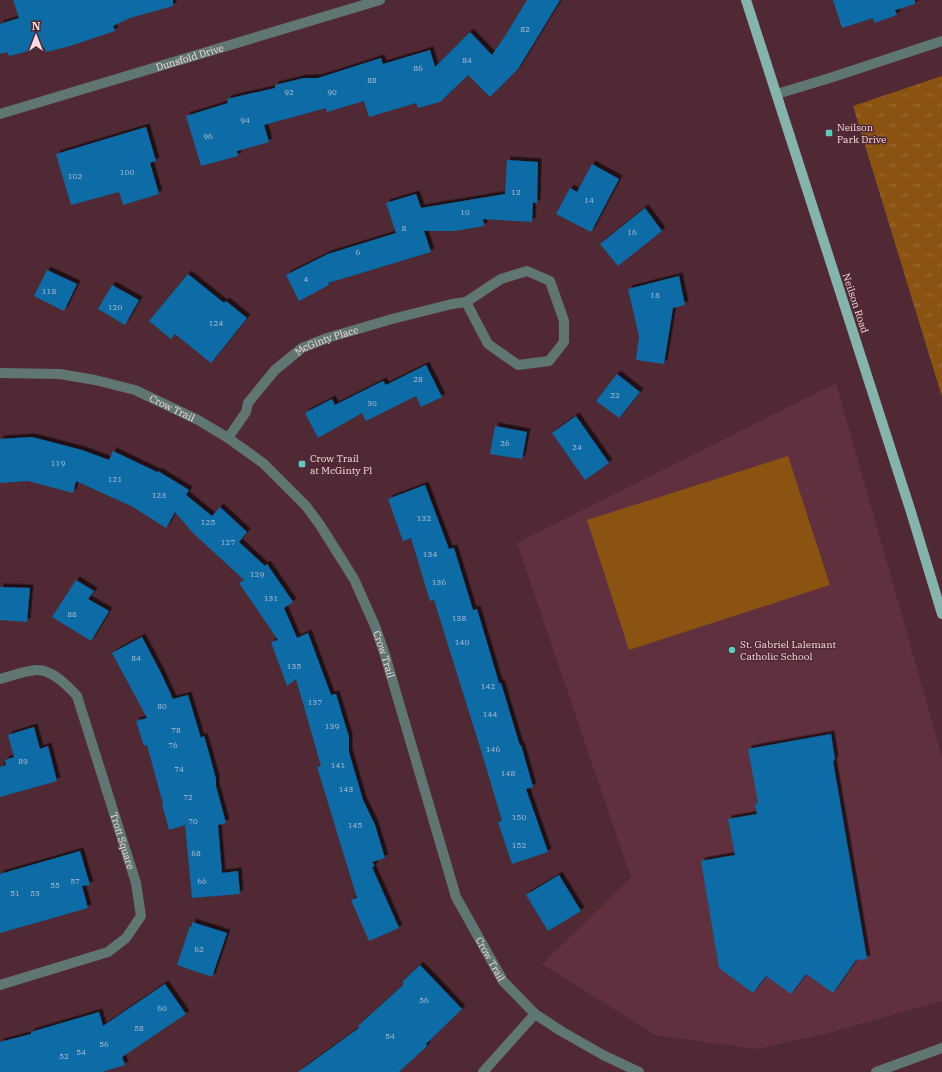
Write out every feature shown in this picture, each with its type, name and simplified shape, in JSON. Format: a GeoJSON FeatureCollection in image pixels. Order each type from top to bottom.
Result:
{"type":"FeatureCollection","features":[{"type":"Feature","properties":{"kind":"main road","name":"Neilson Road"},"geometry":{"type":"LineString","coordinates":[[746,0],[909,505],[942,614]]}},
{"type":"Feature","properties":{"kind":"street","name":"Dunsfold Drive"},"geometry":{"type":"LineString","coordinates":[[0,114],[380,0]]}},
{"type":"Feature","properties":{"kind":"street"},"geometry":{"type":"LineString","coordinates":[[777,94],[942,41]]}},
{"type":"Feature","properties":{"kind":"street","name":"McGinty Place"},"geometry":{"type":"LineString","coordinates":[[228,438],[246,412],[248,402],[275,370],[302,348],[327,338],[392,319],[466,302],[501,280],[527,271],[550,281],[564,321],[564,342],[549,361],[518,365],[488,344],[466,302]]}},
{"type":"Feature","properties":{"kind":"street","name":"Crow Trail"},"geometry":{"type":"LineString","coordinates":[[0,373],[60,374],[95,380],[135,390],[192,417],[228,438],[264,463],[306,506],[320,525],[354,579],[375,626],[456,897],[504,980],[535,1014],[603,1055],[639,1072]]}},
{"type":"Feature","properties":{"kind":"street","name":"Trott Square"},"geometry":{"type":"LineString","coordinates":[[0,679],[38,669],[54,675],[66,683],[77,696],[136,883],[142,916],[126,938],[108,952],[0,985]]}},
{"type":"Feature","properties":{"kind":"street"},"geometry":{"type":"LineString","coordinates":[[483,1072],[535,1014]]}},
{"type":"Feature","properties":{"kind":"street"},"geometry":{"type":"LineString","coordinates":[[876,1072],[942,1048]]}},
{"type":"Feature","properties":{"kind":"shaded area","name":"St. Gabriel Lalemant Catholic School"},"geometry":{"type":"Polygon","coordinates":[[[836,383],[942,757],[942,1001],[821,1035],[756,1049],[655,1035],[542,964],[631,878],[517,543],[836,383]]]}},
{"type":"Feature","properties":{"kind":"green space"},"geometry":{"type":"Polygon","coordinates":[[[942,76],[942,397],[853,106],[942,76]]]}},
{"type":"Feature","properties":{"kind":"green space"},"geometry":{"type":"Polygon","coordinates":[[[788,456],[830,585],[629,650],[587,520],[788,456]]]}},
{"type":"Feature","properties":{"kind":"building"},"geometry":{"type":"Polygon","coordinates":[[[13,0],[173,0],[173,6],[130,18],[113,26],[115,31],[70,46],[46,52],[44,47],[9,56],[7,52],[0,54],[0,24],[19,18],[13,0]]]}},
{"type":"Feature","properties":{"kind":"building"},"geometry":{"type":"Polygon","coordinates":[[[527,0],[560,0],[518,69],[490,97],[468,75],[440,102],[418,108],[416,103],[369,117],[364,101],[327,112],[326,108],[264,125],[269,142],[237,151],[238,156],[201,166],[186,116],[228,103],[227,99],[275,88],[275,85],[304,78],[318,78],[381,58],[383,64],[430,50],[435,67],[470,32],[492,55],[527,0]]]}},
{"type":"Feature","properties":{"kind":"building"},"geometry":{"type":"Polygon","coordinates":[[[833,0],[915,0],[915,4],[895,10],[897,15],[874,23],[873,18],[842,28],[833,0]]]}},
{"type":"Feature","properties":{"kind":"building"},"geometry":{"type":"Polygon","coordinates":[[[146,127],[156,161],[150,163],[159,194],[123,205],[119,192],[71,205],[56,154],[146,127]]]}},
{"type":"Feature","properties":{"kind":"building"},"geometry":{"type":"Polygon","coordinates":[[[507,160],[538,162],[537,204],[533,202],[532,222],[483,219],[484,226],[455,231],[424,231],[431,252],[328,283],[329,285],[299,301],[286,275],[328,254],[396,233],[386,203],[416,194],[421,208],[505,194],[507,160]]]}},
{"type":"Feature","properties":{"kind":"building"},"geometry":{"type":"Polygon","coordinates":[[[592,164],[619,179],[591,232],[556,214],[570,188],[577,192],[592,164]]]}},
{"type":"Feature","properties":{"kind":"building"},"geometry":{"type":"Polygon","coordinates":[[[645,208],[662,231],[618,266],[600,244],[645,208]]]}},
{"type":"Feature","properties":{"kind":"building"},"geometry":{"type":"Polygon","coordinates":[[[47,270],[77,284],[64,311],[34,296],[47,270]]]}},
{"type":"Feature","properties":{"kind":"building"},"geometry":{"type":"Polygon","coordinates":[[[188,274],[224,303],[226,301],[247,318],[211,363],[175,334],[171,339],[149,321],[188,274]]]}},
{"type":"Feature","properties":{"kind":"building"},"geometry":{"type":"Polygon","coordinates":[[[679,276],[685,305],[673,308],[664,364],[636,360],[639,336],[628,289],[679,276]]]}},
{"type":"Feature","properties":{"kind":"building"},"geometry":{"type":"Polygon","coordinates":[[[112,285],[139,300],[125,325],[98,309],[112,285]]]}},
{"type":"Feature","properties":{"kind":"building"},"geometry":{"type":"Polygon","coordinates":[[[426,365],[442,397],[421,407],[416,396],[366,421],[362,413],[318,438],[305,413],[332,399],[335,405],[383,381],[386,385],[426,365]]]}},
{"type":"Feature","properties":{"kind":"building"},"geometry":{"type":"Polygon","coordinates":[[[617,374],[640,392],[619,418],[596,401],[617,374]]]}},
{"type":"Feature","properties":{"kind":"building"},"geometry":{"type":"Polygon","coordinates":[[[576,416],[609,463],[585,480],[552,433],[576,416]]]}},
{"type":"Feature","properties":{"kind":"building"},"geometry":{"type":"Polygon","coordinates":[[[495,426],[527,432],[522,459],[490,454],[495,426]]]}},
{"type":"Feature","properties":{"kind":"building"},"geometry":{"type":"Polygon","coordinates":[[[32,437],[82,450],[109,460],[113,451],[157,472],[158,471],[189,490],[186,495],[212,516],[220,507],[247,532],[239,542],[265,566],[267,564],[293,602],[284,608],[297,638],[308,633],[331,695],[336,694],[349,737],[349,752],[363,800],[375,825],[385,858],[372,862],[375,866],[372,867],[399,928],[369,941],[351,900],[357,898],[317,767],[321,766],[296,679],[287,686],[271,642],[278,640],[239,583],[244,580],[193,533],[175,512],[166,528],[133,507],[76,481],[73,493],[28,481],[0,483],[0,439],[32,437]]]}},
{"type":"Feature","properties":{"kind":"building"},"geometry":{"type":"Polygon","coordinates":[[[425,485],[449,549],[454,548],[473,610],[477,609],[499,683],[501,683],[520,746],[521,745],[533,787],[526,789],[548,852],[512,864],[498,822],[502,821],[434,600],[430,601],[411,538],[403,541],[388,499],[425,485]]]}},
{"type":"Feature","properties":{"kind":"building"},"geometry":{"type":"Polygon","coordinates":[[[76,580],[94,591],[88,599],[109,611],[91,641],[52,617],[76,580]]]}},
{"type":"Feature","properties":{"kind":"building"},"geometry":{"type":"Polygon","coordinates":[[[0,587],[30,588],[27,622],[0,620],[0,587]]]}},
{"type":"Feature","properties":{"kind":"building"},"geometry":{"type":"Polygon","coordinates":[[[142,637],[173,699],[188,695],[201,738],[204,736],[226,823],[218,825],[222,873],[238,871],[240,894],[192,898],[185,825],[169,830],[147,745],[144,746],[136,721],[147,718],[112,653],[142,637]]]}},
{"type":"Feature","properties":{"kind":"building"},"geometry":{"type":"Polygon","coordinates":[[[34,727],[40,749],[48,746],[57,781],[0,797],[0,767],[6,765],[5,760],[14,757],[8,735],[34,727]]]}},
{"type":"Feature","properties":{"kind":"building"},"geometry":{"type":"Polygon","coordinates":[[[831,734],[835,760],[833,761],[867,959],[856,960],[833,993],[806,974],[791,994],[766,976],[753,993],[719,968],[701,861],[735,855],[728,819],[757,814],[755,804],[758,803],[748,749],[831,734]]]}},
{"type":"Feature","properties":{"kind":"building"},"geometry":{"type":"Polygon","coordinates":[[[80,851],[90,885],[82,886],[88,908],[0,933],[0,874],[80,851]]]}},
{"type":"Feature","properties":{"kind":"building"},"geometry":{"type":"Polygon","coordinates":[[[559,875],[581,911],[548,931],[526,895],[559,875]]]}},
{"type":"Feature","properties":{"kind":"building"},"geometry":{"type":"Polygon","coordinates":[[[192,922],[227,933],[212,977],[177,965],[190,926],[192,927],[192,922]]]}},
{"type":"Feature","properties":{"kind":"building"},"geometry":{"type":"Polygon","coordinates":[[[420,965],[462,1009],[426,1044],[427,1046],[399,1072],[298,1072],[359,1028],[358,1026],[403,985],[403,981],[420,965]]]}},
{"type":"Feature","properties":{"kind":"building"},"geometry":{"type":"Polygon","coordinates":[[[165,984],[186,1014],[122,1057],[125,1065],[102,1072],[0,1072],[0,1042],[31,1034],[31,1032],[99,1012],[103,1026],[165,984]]]}},
{"type":"Feature","properties":{"kind":"place","name":"Neilson Park Drive"},"geometry":{"type":"Point","coordinates":[829,133]}},
{"type":"Feature","properties":{"kind":"place","name":"Crow Trail at McGinty Pl"},"geometry":{"type":"Point","coordinates":[302,464]}},
{"type":"Feature","properties":{"kind":"place","name":"St. Gabriel Lalemant Catholic School"},"geometry":{"type":"Point","coordinates":[732,650]}}]}
